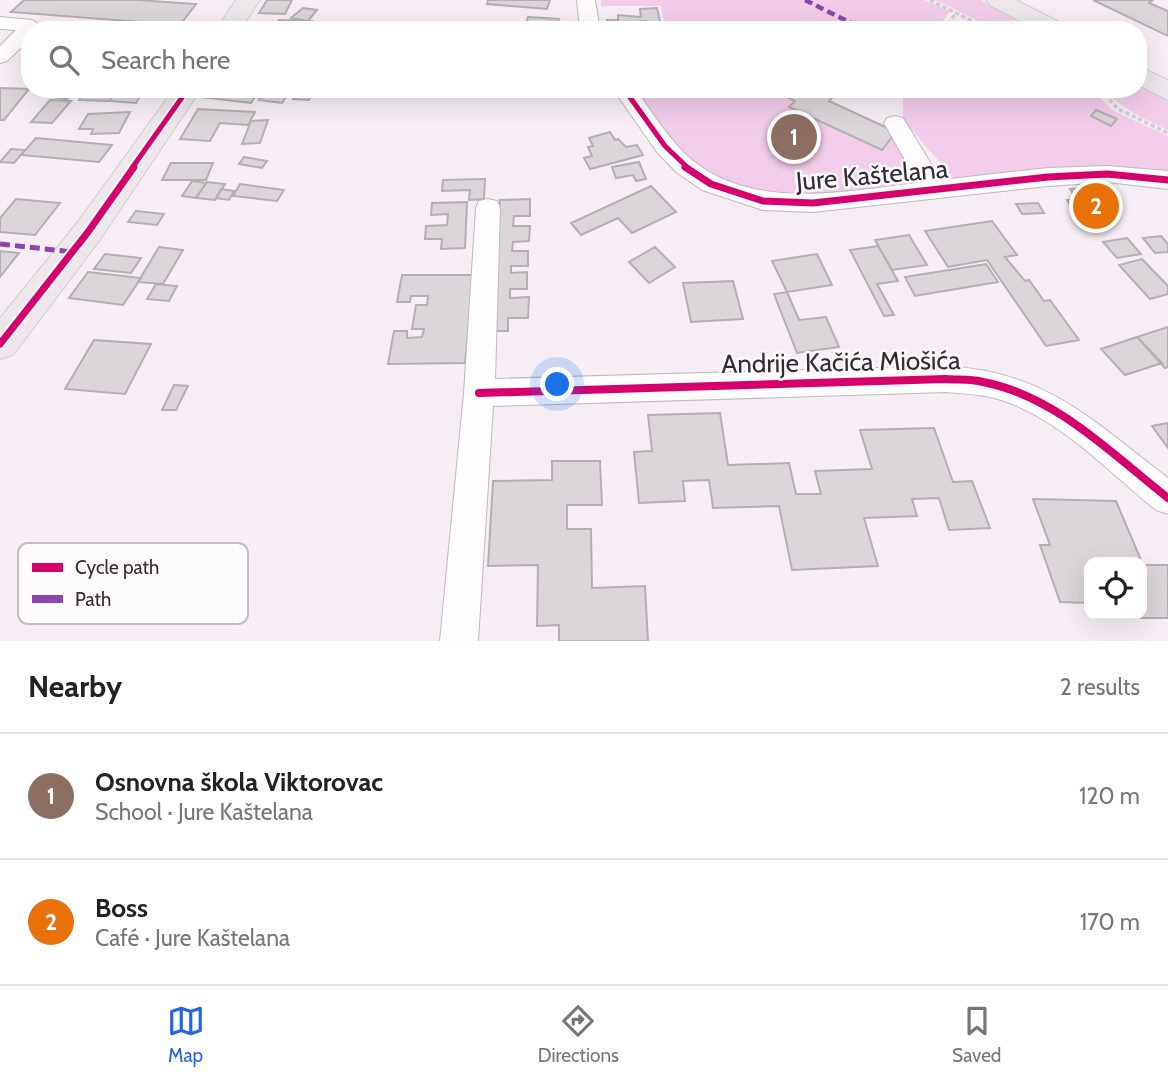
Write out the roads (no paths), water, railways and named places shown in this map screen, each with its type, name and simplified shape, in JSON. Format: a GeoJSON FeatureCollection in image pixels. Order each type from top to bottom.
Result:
{"type":"FeatureCollection","features":[{"type":"Feature","properties":{"kind":"main road"},"geometry":{"type":"LineString","coordinates":[[234,21],[248,0]]}},
{"type":"Feature","properties":{"kind":"main road"},"geometry":{"type":"LineString","coordinates":[[998,0],[1039,21]]}},
{"type":"Feature","properties":{"kind":"main road"},"geometry":{"type":"LineString","coordinates":[[1147,79],[1168,91]]}},
{"type":"Feature","properties":{"kind":"main road"},"geometry":{"type":"LineString","coordinates":[[0,344],[88,232],[182,98]]}},
{"type":"Feature","properties":{"kind":"street"},"geometry":{"type":"LineString","coordinates":[[586,0],[589,21]]}},
{"type":"Feature","properties":{"kind":"street"},"geometry":{"type":"LineString","coordinates":[[0,23],[21,25]]}},
{"type":"Feature","properties":{"kind":"street"},"geometry":{"type":"LineString","coordinates":[[0,57],[21,37]]}},
{"type":"Feature","properties":{"kind":"street","name":"Jure Kaštelana"},"geometry":{"type":"LineString","coordinates":[[630,98],[665,146],[684,166],[711,184],[740,195],[790,204],[935,191],[1048,177],[1107,174],[1164,185]]}},
{"type":"Feature","properties":{"kind":"street"},"geometry":{"type":"LineString","coordinates":[[895,123],[935,191]]}},
{"type":"Feature","properties":{"kind":"street"},"geometry":{"type":"LineString","coordinates":[[458,641],[479,393],[488,208]]}},
{"type":"Feature","properties":{"kind":"street","name":"Andrije Kačića Miošića"},"geometry":{"type":"LineString","coordinates":[[479,393],[946,379],[984,382],[1008,390],[1064,417],[1109,448],[1168,498]]}},
{"type":"Feature","properties":{"kind":"place","name":"Osnovna škola Viktorovac"},"geometry":{"type":"Point","coordinates":[794,137]}},
{"type":"Feature","properties":{"kind":"place","name":"Boss"},"geometry":{"type":"Point","coordinates":[1096,206]}}]}
